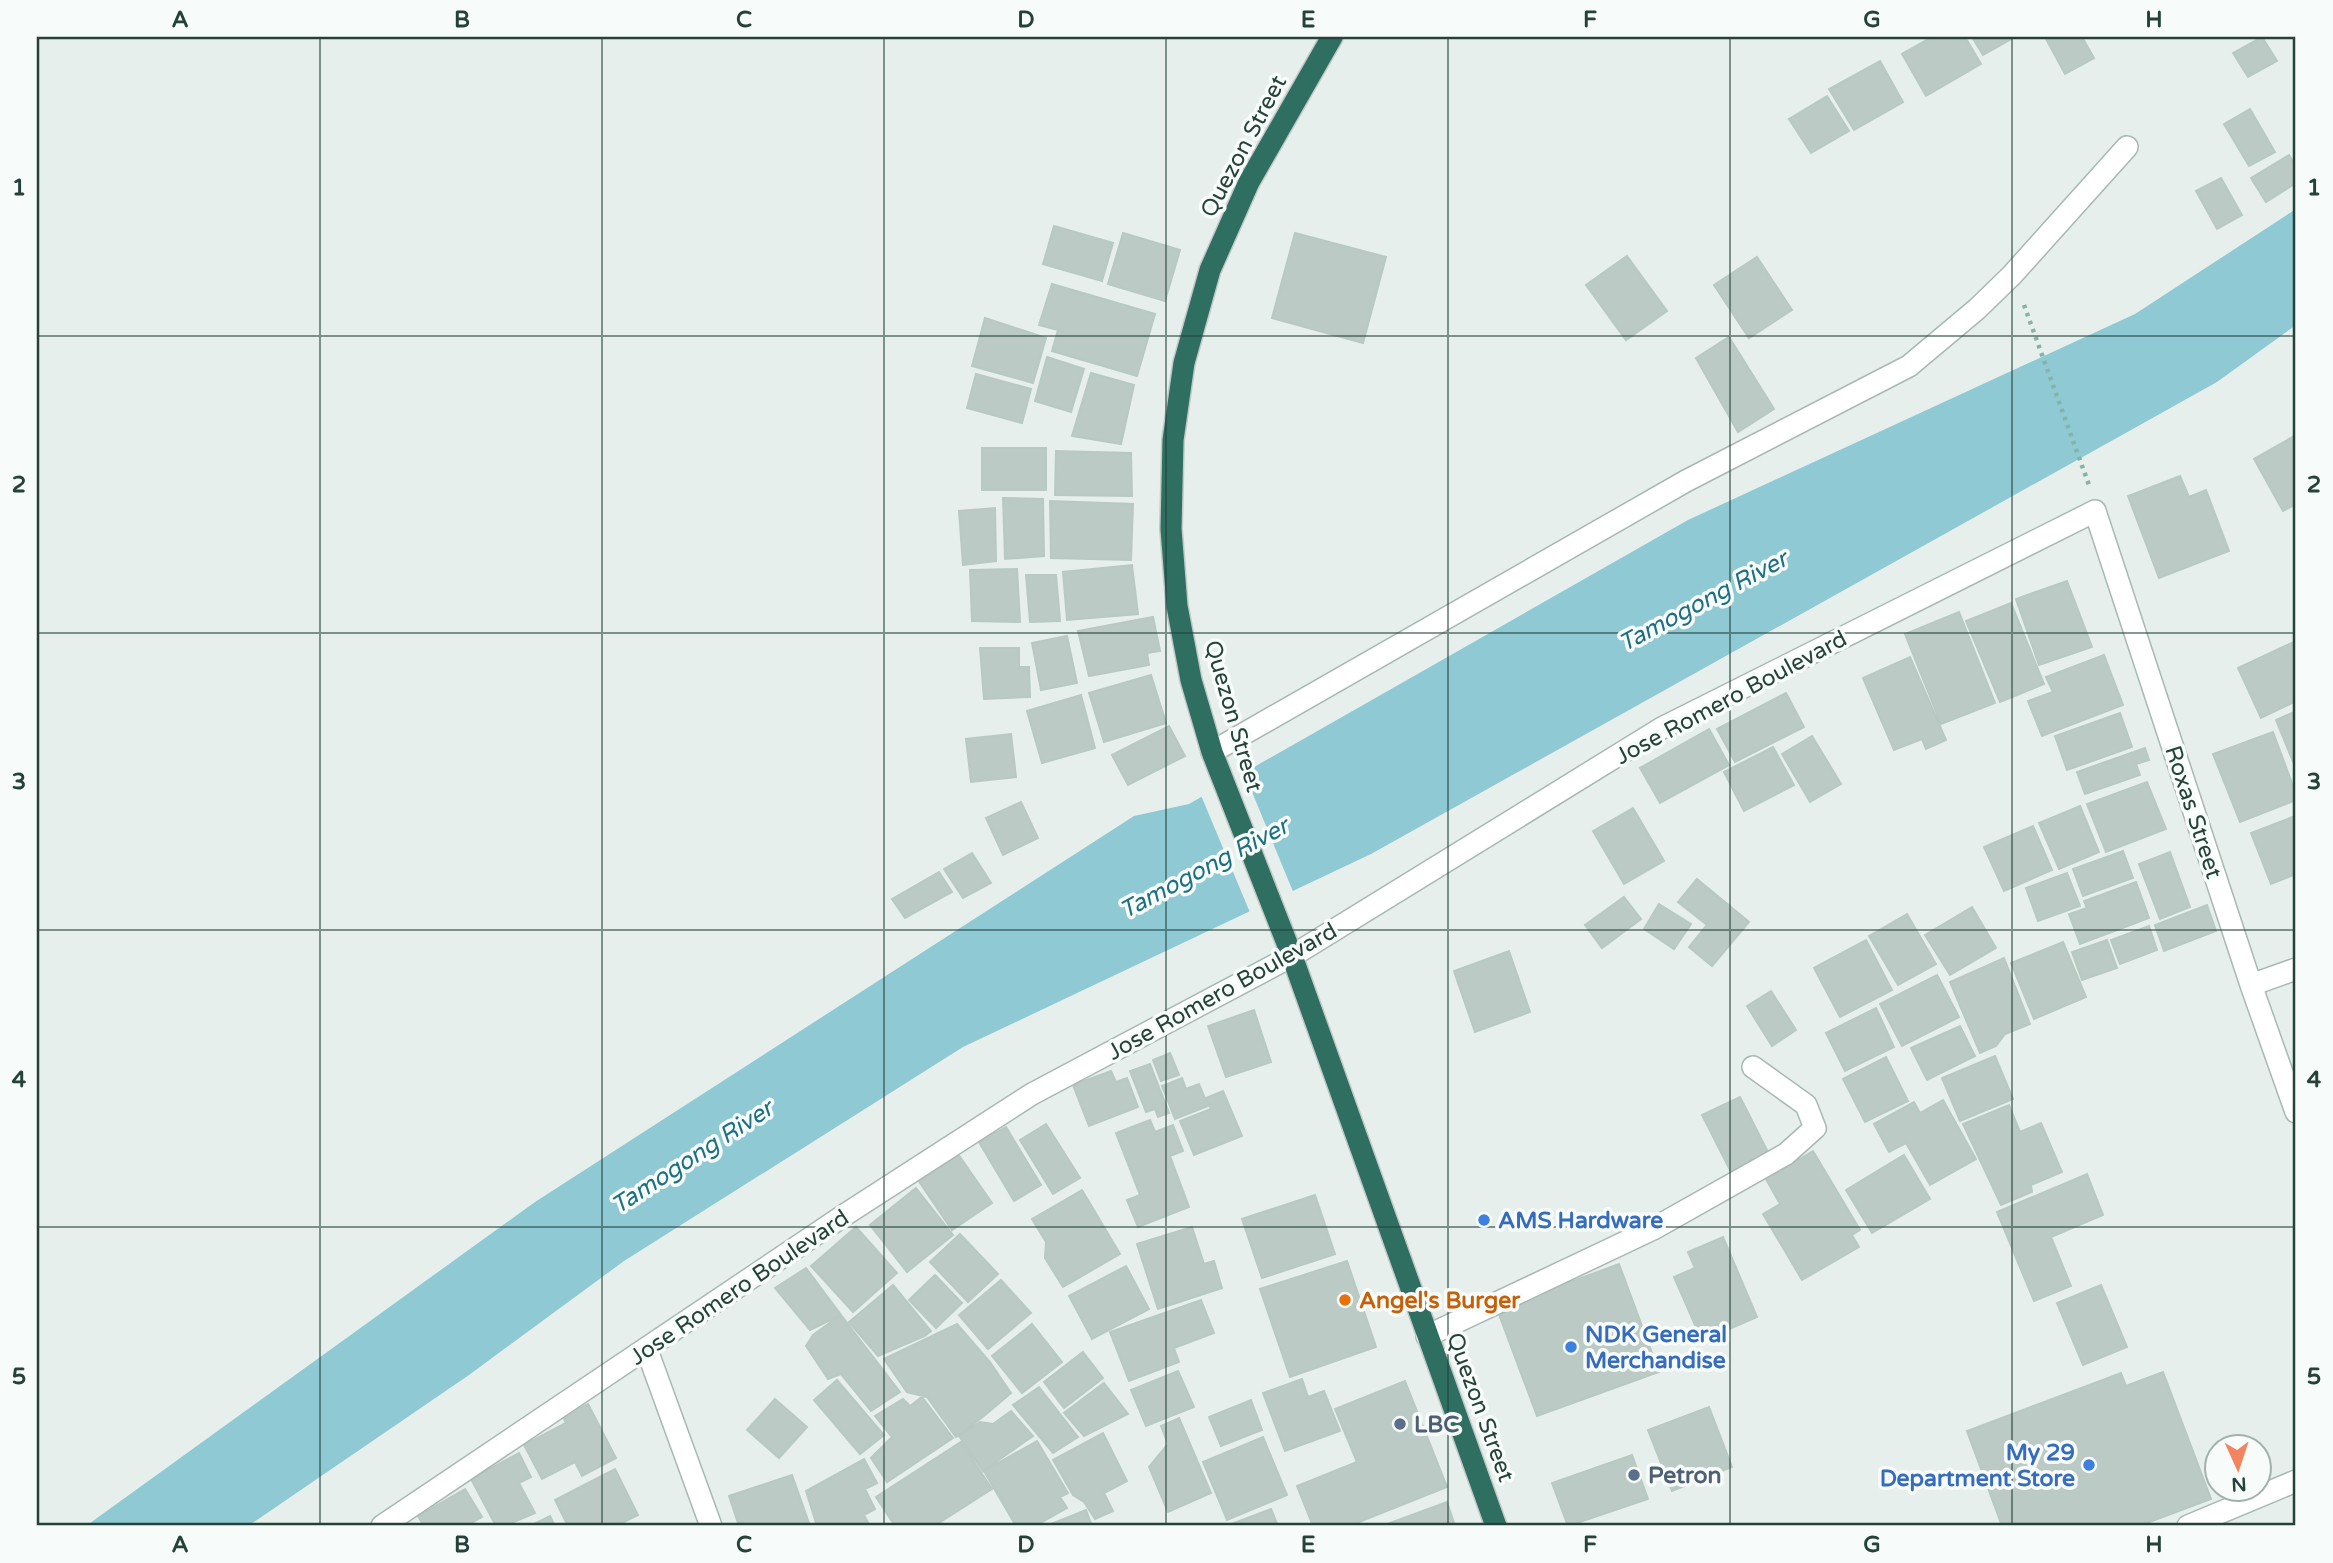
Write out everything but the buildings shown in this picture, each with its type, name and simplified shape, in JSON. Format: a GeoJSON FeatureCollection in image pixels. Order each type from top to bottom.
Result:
{"type":"FeatureCollection","features":[{"type":"Feature","properties":{"kind":"highway","name":"Quezon Street"},"geometry":{"type":"LineString","coordinates":[[1332,37],[1243,195],[1210,270],[1184,363],[1172,440],[1171,529],[1177,606],[1191,680],[1212,752],[1288,946],[1496,1526]]}},
{"type":"Feature","properties":{"kind":"street"},"geometry":{"type":"LineString","coordinates":[[1212,752],[1686,481],[1909,366],[1977,309],[2012,275],[2127,147]]}},
{"type":"Feature","properties":{"kind":"street","name":"Jose Romero Boulevard"},"geometry":{"type":"LineString","coordinates":[[382,1526],[843,1216],[1032,1094],[1662,728],[2095,511]]}},
{"type":"Feature","properties":{"kind":"street","name":"Roxas Street"},"geometry":{"type":"LineString","coordinates":[[2095,511],[2251,985],[2296,1112]]}},
{"type":"Feature","properties":{"kind":"street"},"geometry":{"type":"LineString","coordinates":[[2251,985],[2296,969]]}},
{"type":"Feature","properties":{"kind":"street"},"geometry":{"type":"LineString","coordinates":[[1427,1336],[1653,1229],[1786,1154],[1815,1128],[1806,1105],[1754,1067]]}},
{"type":"Feature","properties":{"kind":"street"},"geometry":{"type":"LineString","coordinates":[[647,1350],[711,1526]]}},
{"type":"Feature","properties":{"kind":"street"},"geometry":{"type":"LineString","coordinates":[[2188,1526],[2296,1481]]}},
{"type":"Feature","properties":{"kind":"path"},"geometry":{"type":"LineString","coordinates":[[2032,325],[2089,486]]}},
{"type":"Feature","properties":{"kind":"water","name":"Tamogong River"},"geometry":{"type":"Polygon","coordinates":[[[2296,209],[2296,325],[2217,382],[1371,854],[963,1047],[624,1261],[469,1375],[248,1526],[86,1526],[535,1202],[1134,816],[1189,804],[1688,520],[2135,314],[2296,209]]]}},
{"type":"Feature","properties":{"kind":"pier"},"geometry":{"type":"Polygon","coordinates":[[[1243,770],[1294,894],[1251,915],[1200,793],[1243,770]]]}},
{"type":"Feature","properties":{"kind":"place","name":"AMS Hardware"},"geometry":{"type":"Point","coordinates":[1484,1220]}},
{"type":"Feature","properties":{"kind":"place","name":"Angel's Burger"},"geometry":{"type":"Point","coordinates":[1345,1300]}},
{"type":"Feature","properties":{"kind":"place","name":"NDK General Merchandise"},"geometry":{"type":"Point","coordinates":[1571,1347]}},
{"type":"Feature","properties":{"kind":"place","name":"LBC"},"geometry":{"type":"Point","coordinates":[1400,1424]}},
{"type":"Feature","properties":{"kind":"place","name":"My 29 Department Store"},"geometry":{"type":"Point","coordinates":[2089,1465]}},
{"type":"Feature","properties":{"kind":"place","name":"Petron"},"geometry":{"type":"Point","coordinates":[1634,1475]}}]}
